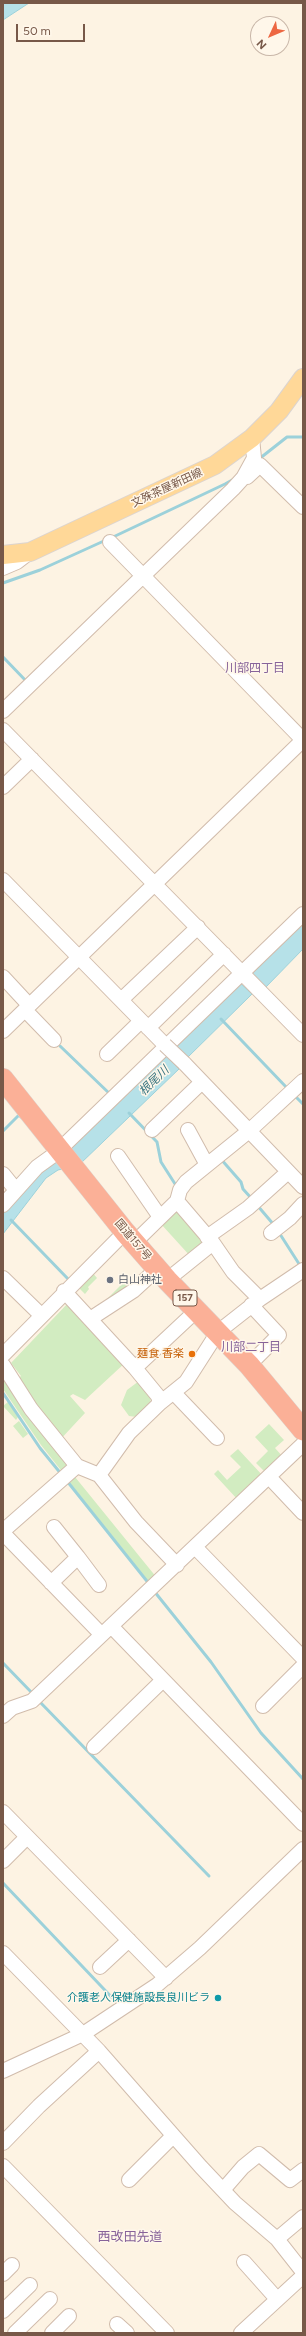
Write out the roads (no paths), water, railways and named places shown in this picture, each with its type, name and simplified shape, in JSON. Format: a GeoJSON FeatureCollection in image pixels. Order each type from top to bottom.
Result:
{"type":"FeatureCollection","features":[{"type":"Feature","properties":{"kind":"highway","name":"国道157号"},"geometry":{"type":"LineString","coordinates":[[3,1079],[162,1275],[249,1365],[303,1430]]}},
{"type":"Feature","properties":{"kind":"main road","name":"文殊茶屋新田線"},"geometry":{"type":"LineString","coordinates":[[3,556],[30,552],[216,465],[252,438],[288,400],[303,378]]}},
{"type":"Feature","properties":{"kind":"street"},"geometry":{"type":"LineString","coordinates":[[233,489],[243,478],[254,458],[252,438]]}},
{"type":"Feature","properties":{"kind":"street"},"geometry":{"type":"LineString","coordinates":[[3,711],[142,576],[260,465],[303,507]]}},
{"type":"Feature","properties":{"kind":"street"},"geometry":{"type":"LineString","coordinates":[[3,1031],[80,958],[155,883],[303,740],[110,542]]}},
{"type":"Feature","properties":{"kind":"street"},"geometry":{"type":"LineString","coordinates":[[3,568],[17,562],[30,552]]}},
{"type":"Feature","properties":{"kind":"street"},"geometry":{"type":"LineString","coordinates":[[5,736],[32,759],[303,1035]]}},
{"type":"Feature","properties":{"kind":"street"},"geometry":{"type":"LineString","coordinates":[[3,787],[32,759]]}},
{"type":"Feature","properties":{"kind":"street"},"geometry":{"type":"LineString","coordinates":[[3,880],[184,1063],[303,1187]]}},
{"type":"Feature","properties":{"kind":"street"},"geometry":{"type":"LineString","coordinates":[[3,1204],[37,1167],[64,1156],[113,1098],[244,974],[303,914]]}},
{"type":"Feature","properties":{"kind":"street"},"geometry":{"type":"LineString","coordinates":[[121,1000],[198,927]]}},
{"type":"Feature","properties":{"kind":"street"},"geometry":{"type":"LineString","coordinates":[[107,1054],[145,1024],[224,954]]}},
{"type":"Feature","properties":{"kind":"street"},"geometry":{"type":"LineString","coordinates":[[3,977],[54,1040]]}},
{"type":"Feature","properties":{"kind":"street"},"geometry":{"type":"LineString","coordinates":[[3,1354],[64,1291],[130,1237],[160,1218],[177,1201],[180,1190],[186,1182],[250,1131],[303,1081]]}},
{"type":"Feature","properties":{"kind":"street"},"geometry":{"type":"LineString","coordinates":[[152,1130],[202,1082]]}},
{"type":"Feature","properties":{"kind":"street"},"geometry":{"type":"LineString","coordinates":[[188,1130],[208,1165]]}},
{"type":"Feature","properties":{"kind":"street"},"geometry":{"type":"LineString","coordinates":[[118,1156],[160,1218]]}},
{"type":"Feature","properties":{"kind":"street"},"geometry":{"type":"LineString","coordinates":[[90,1319],[133,1291],[162,1275],[210,1240],[288,1172]]}},
{"type":"Feature","properties":{"kind":"street"},"geometry":{"type":"LineString","coordinates":[[3,1174],[16,1190]]}},
{"type":"Feature","properties":{"kind":"street"},"geometry":{"type":"LineString","coordinates":[[177,1201],[210,1240],[279,1335],[249,1365]]}},
{"type":"Feature","properties":{"kind":"street"},"geometry":{"type":"LineString","coordinates":[[271,1233],[290,1218],[303,1204]]}},
{"type":"Feature","properties":{"kind":"street"},"geometry":{"type":"LineString","coordinates":[[99,1475],[129,1433],[160,1403],[174,1393],[193,1372],[218,1332],[256,1302],[303,1270]]}},
{"type":"Feature","properties":{"kind":"street"},"geometry":{"type":"LineString","coordinates":[[3,1278],[42,1315]]}},
{"type":"Feature","properties":{"kind":"street"},"geometry":{"type":"LineString","coordinates":[[64,1291],[135,1368],[158,1396],[160,1403]]}},
{"type":"Feature","properties":{"kind":"street"},"geometry":{"type":"LineString","coordinates":[[135,1368],[197,1310]]}},
{"type":"Feature","properties":{"kind":"street"},"geometry":{"type":"LineString","coordinates":[[3,1366],[31,1410],[77,1466],[99,1475],[136,1522],[177,1565]]}},
{"type":"Feature","properties":{"kind":"street"},"geometry":{"type":"LineString","coordinates":[[174,1393],[217,1438]]}},
{"type":"Feature","properties":{"kind":"street"},"geometry":{"type":"LineString","coordinates":[[3,1716],[12,1708],[32,1701],[106,1630],[270,1478],[303,1444]]}},
{"type":"Feature","properties":{"kind":"street"},"geometry":{"type":"LineString","coordinates":[[77,1466],[5,1539],[51,1583],[162,1681],[303,1824]]}},
{"type":"Feature","properties":{"kind":"street"},"geometry":{"type":"LineString","coordinates":[[270,1478],[303,1513]]}},
{"type":"Feature","properties":{"kind":"street"},"geometry":{"type":"LineString","coordinates":[[54,1527],[99,1585]]}},
{"type":"Feature","properties":{"kind":"street"},"geometry":{"type":"LineString","coordinates":[[195,1547],[303,1658]]}},
{"type":"Feature","properties":{"kind":"street"},"geometry":{"type":"LineString","coordinates":[[51,1583],[78,1557]]}},
{"type":"Feature","properties":{"kind":"street"},"geometry":{"type":"LineString","coordinates":[[263,1706],[303,1666]]}},
{"type":"Feature","properties":{"kind":"street"},"geometry":{"type":"LineString","coordinates":[[94,1747],[162,1681]]}},
{"type":"Feature","properties":{"kind":"street"},"geometry":{"type":"LineString","coordinates":[[3,1812],[166,1978]]}},
{"type":"Feature","properties":{"kind":"street"},"geometry":{"type":"LineString","coordinates":[[3,1861],[28,1837]]}},
{"type":"Feature","properties":{"kind":"street"},"geometry":{"type":"LineString","coordinates":[[3,2071],[83,2034],[166,1978],[252,1899],[303,1849]]}},
{"type":"Feature","properties":{"kind":"street"},"geometry":{"type":"LineString","coordinates":[[100,1968],[129,1940]]}},
{"type":"Feature","properties":{"kind":"street"},"geometry":{"type":"LineString","coordinates":[[3,1953],[99,2051],[173,2136],[223,2190],[277,2239],[303,2272]]}},
{"type":"Feature","properties":{"kind":"street"},"geometry":{"type":"LineString","coordinates":[[3,2143],[39,2106],[99,2051]]}},
{"type":"Feature","properties":{"kind":"street"},"geometry":{"type":"LineString","coordinates":[[129,2180],[173,2136]]}},
{"type":"Feature","properties":{"kind":"street"},"geometry":{"type":"LineString","coordinates":[[223,2190],[243,2167],[259,2154],[290,2180],[303,2170]]}},
{"type":"Feature","properties":{"kind":"street"},"geometry":{"type":"LineString","coordinates":[[3,2166],[167,2333]]}},
{"type":"Feature","properties":{"kind":"street"},"geometry":{"type":"LineString","coordinates":[[277,2239],[303,2217]]}},
{"type":"Feature","properties":{"kind":"street"},"geometry":{"type":"LineString","coordinates":[[244,2262],[277,2299]]}},
{"type":"Feature","properties":{"kind":"street"},"geometry":{"type":"LineString","coordinates":[[241,2333],[303,2276]]}},
{"type":"Feature","properties":{"kind":"street"},"geometry":{"type":"LineString","coordinates":[[3,2311],[30,2284]]}},
{"type":"Feature","properties":{"kind":"street"},"geometry":{"type":"LineString","coordinates":[[15,2333],[50,2299]]}},
{"type":"Feature","properties":{"kind":"street"},"geometry":{"type":"LineString","coordinates":[[52,2333],[69,2316]]}},
{"type":"Feature","properties":{"kind":"water"},"geometry":{"type":"Polygon","coordinates":[[[3,3],[29,3],[3,20],[3,3]]]}},
{"type":"Feature","properties":{"kind":"water"},"geometry":{"type":"Polygon","coordinates":[[[303,920],[303,949],[265,988],[249,971],[303,920]]]}},
{"type":"Feature","properties":{"kind":"water"},"geometry":{"type":"Polygon","coordinates":[[[240,983],[252,994],[187,1058],[175,1046],[240,983]]]}},
{"type":"Feature","properties":{"kind":"water","name":"根尾川"},"geometry":{"type":"Polygon","coordinates":[[[165,1054],[179,1069],[80,1164],[65,1148],[165,1054]]]}},
{"type":"Feature","properties":{"kind":"water"},"geometry":{"type":"Polygon","coordinates":[[[56,1157],[66,1168],[58,1170],[46,1178],[3,1234],[3,1209],[56,1157]]]}},
{"type":"Feature","properties":{"kind":"waterway"},"geometry":{"type":"LineString","coordinates":[[259,459],[287,437],[303,437]]}},
{"type":"Feature","properties":{"kind":"waterway"},"geometry":{"type":"LineString","coordinates":[[111,538],[234,479]]}},
{"type":"Feature","properties":{"kind":"waterway"},"geometry":{"type":"LineString","coordinates":[[3,583],[40,570],[106,540]]}},
{"type":"Feature","properties":{"kind":"waterway"},"geometry":{"type":"LineString","coordinates":[[3,657],[28,683]]}},
{"type":"Feature","properties":{"kind":"waterway"},"geometry":{"type":"LineString","coordinates":[[221,1019],[288,1089]]}},
{"type":"Feature","properties":{"kind":"waterway"},"geometry":{"type":"LineString","coordinates":[[60,1046],[111,1095]]}},
{"type":"Feature","properties":{"kind":"waterway"},"geometry":{"type":"LineString","coordinates":[[293,1094],[303,1104]]}},
{"type":"Feature","properties":{"kind":"waterway"},"geometry":{"type":"LineString","coordinates":[[129,1113],[157,1142],[161,1162],[177,1187]]}},
{"type":"Feature","properties":{"kind":"waterway"},"geometry":{"type":"LineString","coordinates":[[3,1131],[19,1115],[21,1117]]}},
{"type":"Feature","properties":{"kind":"waterway"},"geometry":{"type":"LineString","coordinates":[[220,1158],[241,1182],[243,1189],[252,1199]]}},
{"type":"Feature","properties":{"kind":"waterway"},"geometry":{"type":"LineString","coordinates":[[257,1205],[274,1225]]}},
{"type":"Feature","properties":{"kind":"waterway"},"geometry":{"type":"LineString","coordinates":[[11,1220],[70,1281]]}},
{"type":"Feature","properties":{"kind":"waterway"},"geometry":{"type":"LineString","coordinates":[[278,1231],[301,1267]]}},
{"type":"Feature","properties":{"kind":"waterway"},"geometry":{"type":"LineString","coordinates":[[3,1393],[40,1448],[62,1475]]}},
{"type":"Feature","properties":{"kind":"waterway"},"geometry":{"type":"LineString","coordinates":[[67,1481],[150,1585]]}},
{"type":"Feature","properties":{"kind":"waterway"},"geometry":{"type":"LineString","coordinates":[[154,1591],[211,1662],[261,1733],[303,1779]]}},
{"type":"Feature","properties":{"kind":"waterway"},"geometry":{"type":"LineString","coordinates":[[3,1663],[34,1695]]}},
{"type":"Feature","properties":{"kind":"waterway"},"geometry":{"type":"LineString","coordinates":[[39,1701],[209,1876]]}},
{"type":"Feature","properties":{"kind":"waterway"},"geometry":{"type":"LineString","coordinates":[[3,1883],[120,2006]]}},
{"type":"Feature","properties":{"kind":"place","name":"白山神社"},"geometry":{"type":"Point","coordinates":[110,1280]}},
{"type":"Feature","properties":{"kind":"place","name":"麺食 香楽"},"geometry":{"type":"Point","coordinates":[192,1354]}},
{"type":"Feature","properties":{"kind":"place","name":"介護老人保健施設長良川ビラ"},"geometry":{"type":"Point","coordinates":[218,1998]}},
{"type":"Feature","properties":{"kind":"district","name":"川部四丁目"},"geometry":{"type":"Point","coordinates":[255,668]}},
{"type":"Feature","properties":{"kind":"district","name":"川部二丁目"},"geometry":{"type":"Point","coordinates":[251,1347]}},
{"type":"Feature","properties":{"kind":"district","name":"西改田先道"},"geometry":{"type":"Point","coordinates":[130,2237]}}]}
